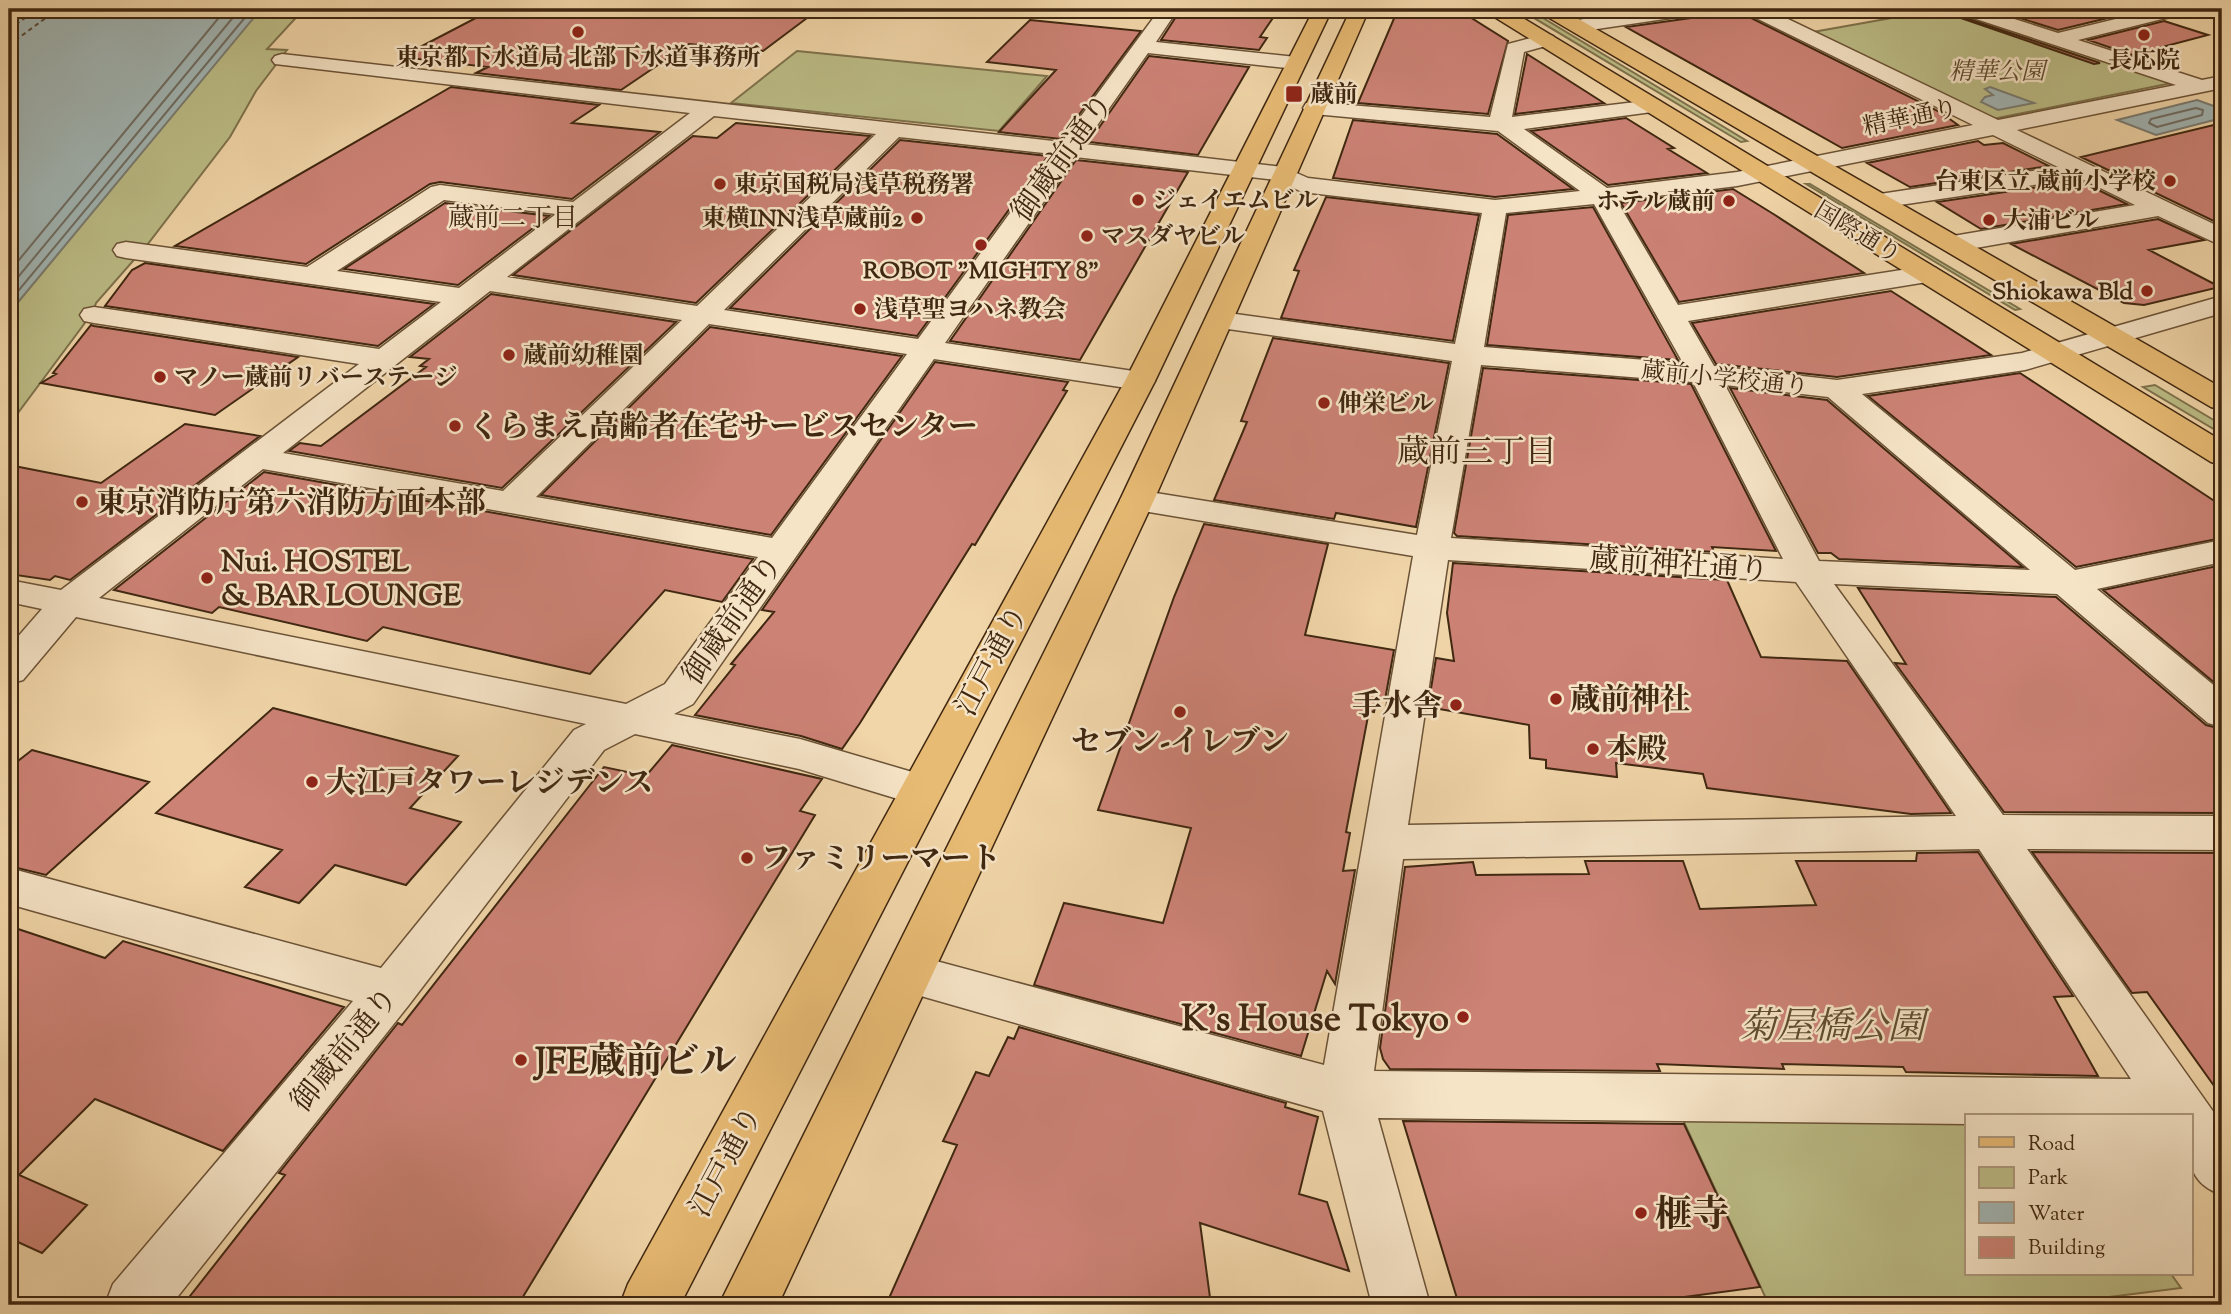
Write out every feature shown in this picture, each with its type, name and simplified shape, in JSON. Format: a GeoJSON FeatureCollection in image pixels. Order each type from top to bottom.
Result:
{"type":"FeatureCollection","features":[{"type":"Feature","properties":{"kind":"main road","name":"江戸通り"},"geometry":{"type":"LineString","coordinates":[[649,1305],[1140,381],[1322,9]]}},
{"type":"Feature","properties":{"kind":"main road","name":"江戸通り"},"geometry":{"type":"LineString","coordinates":[[748,1305],[1137,500],[1360,9]]}},
{"type":"Feature","properties":{"kind":"main road","name":"国際通り"},"geometry":{"type":"LineString","coordinates":[[1495,9],[2222,455]]}},
{"type":"Feature","properties":{"kind":"main road","name":"国際通り"},"geometry":{"type":"LineString","coordinates":[[1548,9],[2222,401]]}},
{"type":"Feature","properties":{"kind":"street","name":"御蔵前通り"},"geometry":{"type":"LineString","coordinates":[[134,1305],[391,991],[589,740],[679,694],[1169,9]]}},
{"type":"Feature","properties":{"kind":"street"},"geometry":{"type":"LineString","coordinates":[[1577,26],[1690,9]]}},
{"type":"Feature","properties":{"kind":"street"},"geometry":{"type":"LineString","coordinates":[[1753,9],[2222,238]]}},
{"type":"Feature","properties":{"kind":"street"},"geometry":{"type":"LineString","coordinates":[[1965,9],[2222,93]]}},
{"type":"Feature","properties":{"kind":"street"},"geometry":{"type":"LineString","coordinates":[[2057,39],[2179,9]]}},
{"type":"Feature","properties":{"kind":"street"},"geometry":{"type":"LineString","coordinates":[[1546,40],[1515,48],[1500,122],[1602,196],[1704,374],[1807,572],[1992,832],[2184,1114]]}},
{"type":"Feature","properties":{"kind":"street"},"geometry":{"type":"LineString","coordinates":[[1142,46],[1296,63]]}},
{"type":"Feature","properties":{"kind":"street","name":"精華通り"},"geometry":{"type":"LineString","coordinates":[[282,60],[1242,169],[1283,174],[1302,185],[1494,207],[1602,196],[1762,174],[2222,82]]}},
{"type":"Feature","properties":{"kind":"street"},"geometry":{"type":"LineString","coordinates":[[1314,108],[1503,125],[1652,106]]}},
{"type":"Feature","properties":{"kind":"street"},"geometry":{"type":"LineString","coordinates":[[9,671],[68,603],[710,108]]}},
{"type":"Feature","properties":{"kind":"street"},"geometry":{"type":"LineString","coordinates":[[512,501],[894,129]]}},
{"type":"Feature","properties":{"kind":"street"},"geometry":{"type":"LineString","coordinates":[[1880,201],[2082,170]]}},
{"type":"Feature","properties":{"kind":"street"},"geometry":{"type":"LineString","coordinates":[[313,275],[440,192],[579,210]]}},
{"type":"Feature","properties":{"kind":"street"},"geometry":{"type":"LineString","coordinates":[[1401,1305],[1345,1094],[1383,842],[1432,548],[1494,207]]}},
{"type":"Feature","properties":{"kind":"street"},"geometry":{"type":"LineString","coordinates":[[1954,244],[2162,208]]}},
{"type":"Feature","properties":{"kind":"street"},"geometry":{"type":"LineString","coordinates":[[126,250],[313,275],[476,290],[702,317],[1140,381]]}},
{"type":"Feature","properties":{"kind":"street"},"geometry":{"type":"LineString","coordinates":[[1670,314],[1698,312],[1927,274]]}},
{"type":"Feature","properties":{"kind":"street","name":"蔵前小学校通り"},"geometry":{"type":"LineString","coordinates":[[1221,320],[1468,355],[1837,388],[2025,361],[2222,304]]}},
{"type":"Feature","properties":{"kind":"street"},"geometry":{"type":"LineString","coordinates":[[94,316],[386,359]]}},
{"type":"Feature","properties":{"kind":"street"},"geometry":{"type":"LineString","coordinates":[[1837,388],[2222,713]]}},
{"type":"Feature","properties":{"kind":"street"},"geometry":{"type":"LineString","coordinates":[[258,458],[781,550]]}},
{"type":"Feature","properties":{"kind":"street","name":"蔵前神社通り"},"geometry":{"type":"LineString","coordinates":[[1137,500],[1432,548],[1807,572],[2070,583],[2222,551]]}},
{"type":"Feature","properties":{"kind":"street"},"geometry":{"type":"LineString","coordinates":[[9,592],[800,754],[921,790]]}},
{"type":"Feature","properties":{"kind":"street"},"geometry":{"type":"LineString","coordinates":[[1383,842],[1992,832],[2222,833]]}},
{"type":"Feature","properties":{"kind":"street"},"geometry":{"type":"LineString","coordinates":[[9,886],[391,991]]}},
{"type":"Feature","properties":{"kind":"street"},"geometry":{"type":"LineString","coordinates":[[910,974],[1345,1094],[2184,1114]]}},
{"type":"Feature","properties":{"kind":"street"},"geometry":{"type":"LineString","coordinates":[[2192,1126],[2222,1169]]}},
{"type":"Feature","properties":{"kind":"green space"},"geometry":{"type":"Polygon","coordinates":[[[260,9],[304,9],[267,49],[287,50],[256,91],[230,137],[147,245],[96,303],[93,312],[9,425],[9,313],[260,9]]]}},
{"type":"Feature","properties":{"kind":"green space"},"geometry":{"type":"Polygon","coordinates":[[[1519,9],[1528,9],[1747,141],[1741,142],[1519,9]]]}},
{"type":"Feature","properties":{"kind":"green space","name":"精華公園"},"geometry":{"type":"Polygon","coordinates":[[[1949,9],[2172,83],[1993,119],[1813,32],[1949,9]]]}},
{"type":"Feature","properties":{"kind":"green space"},"geometry":{"type":"Polygon","coordinates":[[[797,51],[1047,76],[999,131],[731,103],[797,51]]]}},
{"type":"Feature","properties":{"kind":"green space"},"geometry":{"type":"Polygon","coordinates":[[[1806,184],[1810,184],[2020,309],[2015,310],[1806,184]]]}},
{"type":"Feature","properties":{"kind":"green space"},"geometry":{"type":"Polygon","coordinates":[[[2155,385],[2222,425],[2222,434],[2143,387],[2155,385]]]}},
{"type":"Feature","properties":{"kind":"green space"},"geometry":{"type":"Polygon","coordinates":[[[1683,1120],[1965,1121],[1965,1276],[2172,1276],[2181,1288],[2045,1305],[1769,1305],[1683,1120]]]}},
{"type":"Feature","properties":{"kind":"water"},"geometry":{"type":"Polygon","coordinates":[[[9,9],[261,9],[9,313],[9,9]]]}},
{"type":"Feature","properties":{"kind":"water"},"geometry":{"type":"Polygon","coordinates":[[[1990,87],[2034,103],[1998,110],[1981,102],[1985,97],[1993,95],[1985,89],[1990,87]]]}},
{"type":"Feature","properties":{"kind":"water"},"geometry":{"type":"Polygon","coordinates":[[[2197,100],[2222,109],[2222,118],[2156,135],[2117,120],[2197,100]]]}},
{"type":"Feature","properties":{"kind":"building","name":"東京都下水道局 北部下水道事務所"},"geometry":{"type":"Polygon","coordinates":[[[493,9],[819,9],[763,51],[689,44],[621,90],[476,73],[488,67],[401,57],[493,9]]]}},
{"type":"Feature","properties":{"kind":"building"},"geometry":{"type":"Polygon","coordinates":[[[1181,9],[1279,9],[1260,37],[1267,38],[1259,50],[1161,40],[1181,9]]]}},
{"type":"Feature","properties":{"kind":"building"},"geometry":{"type":"Polygon","coordinates":[[[1398,9],[1457,9],[1508,41],[1488,114],[1358,103],[1398,9]]]}},
{"type":"Feature","properties":{"kind":"building"},"geometry":{"type":"Polygon","coordinates":[[[1702,9],[1741,9],[1745,15],[1940,112],[1958,125],[1842,148],[1626,27],[1691,18],[1702,9]]]}},
{"type":"Feature","properties":{"kind":"building"},"geometry":{"type":"Polygon","coordinates":[[[1991,9],[2122,9],[2133,12],[2058,30],[1991,9]]]}},
{"type":"Feature","properties":{"kind":"building"},"geometry":{"type":"Polygon","coordinates":[[[1955,13],[2100,63],[2094,64],[1955,16],[1955,13]]]}},
{"type":"Feature","properties":{"kind":"building"},"geometry":{"type":"Polygon","coordinates":[[[1030,20],[1141,31],[1061,139],[999,132],[1056,70],[987,62],[1030,20]]]}},
{"type":"Feature","properties":{"kind":"building"},"geometry":{"type":"Polygon","coordinates":[[[2164,21],[2208,35],[2132,55],[2088,40],[2164,21]]]}},
{"type":"Feature","properties":{"kind":"building"},"geometry":{"type":"Polygon","coordinates":[[[1527,54],[1604,103],[1515,114],[1527,54]]]}},
{"type":"Feature","properties":{"kind":"building"},"geometry":{"type":"Polygon","coordinates":[[[1149,56],[1249,67],[1198,155],[1089,142],[1149,56]]]}},
{"type":"Feature","properties":{"kind":"building"},"geometry":{"type":"Polygon","coordinates":[[[451,87],[599,105],[572,123],[660,132],[572,199],[440,182],[430,184],[306,264],[175,246],[451,87]]]}},
{"type":"Feature","properties":{"kind":"building"},"geometry":{"type":"Polygon","coordinates":[[[1626,118],[1674,148],[1668,149],[1707,173],[1608,185],[1531,131],[1626,118]]]}},
{"type":"Feature","properties":{"kind":"building"},"geometry":{"type":"Polygon","coordinates":[[[1353,120],[1497,134],[1573,189],[1495,197],[1333,178],[1353,120]]]}},
{"type":"Feature","properties":{"kind":"building"},"geometry":{"type":"Polygon","coordinates":[[[736,123],[870,136],[696,303],[513,275],[693,136],[717,138],[736,123]]]}},
{"type":"Feature","properties":{"kind":"building"},"geometry":{"type":"Polygon","coordinates":[[[2222,123],[2222,225],[2081,157],[2222,123]]]}},
{"type":"Feature","properties":{"kind":"building"},"geometry":{"type":"Polygon","coordinates":[[[900,140],[1048,156],[917,336],[730,308],[900,140]]]}},
{"type":"Feature","properties":{"kind":"building"},"geometry":{"type":"Polygon","coordinates":[[[1978,141],[1984,145],[2003,143],[2049,166],[1910,187],[1867,163],[1978,141]]]}},
{"type":"Feature","properties":{"kind":"building"},"geometry":{"type":"Polygon","coordinates":[[[1076,160],[1188,172],[1080,360],[950,341],[1076,160]]]}},
{"type":"Feature","properties":{"kind":"building"},"geometry":{"type":"Polygon","coordinates":[[[2080,181],[2127,204],[1981,229],[1937,202],[2080,181]]]}},
{"type":"Feature","properties":{"kind":"building"},"geometry":{"type":"Polygon","coordinates":[[[1733,189],[1864,273],[1679,302],[1621,203],[1733,189]]]}},
{"type":"Feature","properties":{"kind":"building"},"geometry":{"type":"Polygon","coordinates":[[[1326,197],[1479,215],[1453,341],[1281,318],[1299,271],[1294,270],[1326,197]]]}},
{"type":"Feature","properties":{"kind":"building"},"geometry":{"type":"Polygon","coordinates":[[[445,203],[549,216],[458,285],[344,269],[445,203]]]}},
{"type":"Feature","properties":{"kind":"building"},"geometry":{"type":"Polygon","coordinates":[[[1593,207],[1678,360],[1487,345],[1508,215],[1593,207]]]}},
{"type":"Feature","properties":{"kind":"building"},"geometry":{"type":"Polygon","coordinates":[[[2158,219],[2204,240],[2149,250],[2220,287],[2144,305],[2124,303],[2011,244],[2158,219]]]}},
{"type":"Feature","properties":{"kind":"building"},"geometry":{"type":"Polygon","coordinates":[[[145,263],[434,304],[378,346],[105,306],[132,270],[145,263]]]}},
{"type":"Feature","properties":{"kind":"building"},"geometry":{"type":"Polygon","coordinates":[[[1891,291],[1991,355],[1837,377],[1716,364],[1692,323],[1891,291]]]}},
{"type":"Feature","properties":{"kind":"building"},"geometry":{"type":"Polygon","coordinates":[[[491,294],[676,322],[502,488],[289,451],[300,443],[321,446],[426,367],[420,366],[429,359],[410,357],[491,294]]]}},
{"type":"Feature","properties":{"kind":"building","name":"マノー蔵前リバーステージ"},"geometry":{"type":"Polygon","coordinates":[[[91,325],[298,357],[215,415],[41,383],[56,374],[53,373],[91,325]]]}},
{"type":"Feature","properties":{"kind":"building"},"geometry":{"type":"Polygon","coordinates":[[[710,327],[902,356],[771,535],[541,495],[710,327]]]}},
{"type":"Feature","properties":{"kind":"building"},"geometry":{"type":"Polygon","coordinates":[[[1273,338],[1449,363],[1416,527],[1336,513],[1334,519],[1214,500],[1247,422],[1241,421],[1273,338]]]}},
{"type":"Feature","properties":{"kind":"building"},"geometry":{"type":"Polygon","coordinates":[[[935,362],[1068,382],[1063,390],[1067,391],[975,545],[972,544],[860,723],[842,749],[801,736],[695,715],[735,665],[731,664],[774,612],[762,610],[935,362]]]}},
{"type":"Feature","properties":{"kind":"building"},"geometry":{"type":"Polygon","coordinates":[[[1483,368],[1691,384],[1776,551],[1712,547],[1714,552],[1457,536],[1454,533],[1483,368]]]}},
{"type":"Feature","properties":{"kind":"building"},"geometry":{"type":"Polygon","coordinates":[[[2020,373],[2222,506],[2222,538],[2076,567],[1868,396],[2020,373]]]}},
{"type":"Feature","properties":{"kind":"building"},"geometry":{"type":"Polygon","coordinates":[[[1730,388],[1827,400],[2023,567],[1839,559],[1831,553],[1818,553],[1730,388]]]}},
{"type":"Feature","properties":{"kind":"building"},"geometry":{"type":"Polygon","coordinates":[[[185,424],[260,436],[70,580],[55,576],[50,580],[9,574],[9,465],[101,483],[185,424]]]}},
{"type":"Feature","properties":{"kind":"building"},"geometry":{"type":"Polygon","coordinates":[[[264,472],[753,559],[722,602],[665,590],[590,674],[383,627],[367,641],[219,607],[212,613],[114,590],[264,472]]]}},
{"type":"Feature","properties":{"kind":"building"},"geometry":{"type":"Polygon","coordinates":[[[1204,524],[1328,544],[1305,635],[1394,650],[1385,700],[1377,698],[1374,712],[1369,711],[1346,832],[1350,833],[1343,871],[1355,870],[1335,984],[1327,971],[1301,1056],[1034,985],[1064,903],[1163,923],[1191,828],[1098,810],[1174,597],[1204,524]]]}},
{"type":"Feature","properties":{"kind":"building"},"geometry":{"type":"Polygon","coordinates":[[[1453,563],[1727,580],[1761,657],[1847,661],[1951,813],[1911,814],[1707,788],[1703,774],[1616,763],[1617,777],[1546,768],[1546,760],[1530,758],[1529,725],[1428,707],[1436,658],[1454,661],[1447,613],[1453,563]]]}},
{"type":"Feature","properties":{"kind":"building"},"geometry":{"type":"Polygon","coordinates":[[[2222,565],[2222,689],[2103,590],[2222,565]]]}},
{"type":"Feature","properties":{"kind":"building"},"geometry":{"type":"Polygon","coordinates":[[[1858,588],[2056,597],[2206,725],[2222,729],[2222,813],[2004,812],[1895,663],[1906,664],[1858,588]]]}},
{"type":"Feature","properties":{"kind":"building","name":"大江戸タワーレジデンス"},"geometry":{"type":"Polygon","coordinates":[[[273,708],[458,756],[410,808],[461,822],[406,885],[335,865],[299,903],[245,887],[282,850],[156,813],[273,708]]]}},
{"type":"Feature","properties":{"kind":"building","name":"JFE蔵前ビル"},"geometry":{"type":"Polygon","coordinates":[[[672,745],[822,779],[800,811],[815,815],[518,1305],[183,1305],[285,1175],[279,1173],[398,1023],[402,1025],[604,767],[646,776],[672,745]]]}},
{"type":"Feature","properties":{"kind":"building"},"geometry":{"type":"Polygon","coordinates":[[[32,750],[149,782],[46,875],[9,866],[9,768],[32,750]]]}},
{"type":"Feature","properties":{"kind":"building"},"geometry":{"type":"Polygon","coordinates":[[[1978,852],[2073,996],[2054,997],[2098,1076],[1906,1072],[1903,1067],[1782,1064],[1784,1069],[1657,1064],[1660,1071],[1390,1069],[1383,1059],[1380,1048],[1405,867],[1473,862],[1476,875],[1589,874],[1585,861],[1683,861],[1700,909],[1816,905],[1796,861],[1916,861],[1917,853],[1978,852]]]}},
{"type":"Feature","properties":{"kind":"building"},"geometry":{"type":"Polygon","coordinates":[[[2032,852],[2222,853],[2222,1097],[2147,992],[2132,993],[2032,852]]]}},
{"type":"Feature","properties":{"kind":"building"},"geometry":{"type":"Polygon","coordinates":[[[9,926],[105,958],[123,941],[344,1007],[223,1151],[95,1099],[19,1175],[87,1205],[42,1253],[9,1238],[9,926]]]}},
{"type":"Feature","properties":{"kind":"building"},"geometry":{"type":"Polygon","coordinates":[[[1019,1027],[1286,1103],[1285,1107],[1318,1117],[1299,1194],[1327,1202],[1349,1271],[1200,1223],[1211,1305],[886,1305],[957,1145],[943,1141],[976,1072],[989,1076],[1008,1037],[1014,1039],[1019,1027]]]}},
{"type":"Feature","properties":{"kind":"building"},"geometry":{"type":"Polygon","coordinates":[[[1403,1121],[1684,1124],[1760,1287],[1624,1305],[1459,1305],[1403,1121]]]}},
{"type":"Feature","properties":{"kind":"ferry route"},"geometry":{"type":"LineString","coordinates":[[9,18],[23,9]]}},
{"type":"Feature","properties":{"kind":"ferry route"},"geometry":{"type":"LineString","coordinates":[[9,29],[38,9]]}},
{"type":"Feature","properties":{"kind":"ferry route"},"geometry":{"type":"LineString","coordinates":[[9,45],[58,9]]}},
{"type":"Feature","properties":{"kind":"place","name":"東京都下水道局 北部下水道事務所"},"geometry":{"type":"Point","coordinates":[578,32]}},
{"type":"Feature","properties":{"kind":"place","name":"長応院"},"geometry":{"type":"Point","coordinates":[2144,35]}},
{"type":"Feature","properties":{"kind":"place","name":"蔵前"},"geometry":{"type":"Point","coordinates":[1294,94]}},
{"type":"Feature","properties":{"kind":"place","name":"台東区立 蔵前小学校"},"geometry":{"type":"Point","coordinates":[2170,181]}},
{"type":"Feature","properties":{"kind":"place","name":"東京国税局浅草税務署"},"geometry":{"type":"Point","coordinates":[720,184]}},
{"type":"Feature","properties":{"kind":"place","name":"ジェイエムビル"},"geometry":{"type":"Point","coordinates":[1138,200]}},
{"type":"Feature","properties":{"kind":"place","name":"ホテル蔵前"},"geometry":{"type":"Point","coordinates":[1729,201]}},
{"type":"Feature","properties":{"kind":"place","name":"東横INN浅草蔵前2"},"geometry":{"type":"Point","coordinates":[917,218]}},
{"type":"Feature","properties":{"kind":"place","name":"大浦ビル"},"geometry":{"type":"Point","coordinates":[1989,220]}},
{"type":"Feature","properties":{"kind":"place","name":"マスダヤビル"},"geometry":{"type":"Point","coordinates":[1087,236]}},
{"type":"Feature","properties":{"kind":"place","name":"ROBOT \"MIGHTY 8\""},"geometry":{"type":"Point","coordinates":[981,245]}},
{"type":"Feature","properties":{"kind":"place","name":"Shiokawa Bld"},"geometry":{"type":"Point","coordinates":[2147,291]}},
{"type":"Feature","properties":{"kind":"place","name":"浅草聖ヨハネ教会"},"geometry":{"type":"Point","coordinates":[860,309]}},
{"type":"Feature","properties":{"kind":"place","name":"蔵前幼稚園"},"geometry":{"type":"Point","coordinates":[509,355]}},
{"type":"Feature","properties":{"kind":"place","name":"マノー蔵前リバーステージ"},"geometry":{"type":"Point","coordinates":[160,377]}},
{"type":"Feature","properties":{"kind":"place","name":"伸栄ビル"},"geometry":{"type":"Point","coordinates":[1324,403]}},
{"type":"Feature","properties":{"kind":"place","name":"くらまえ高齢者在宅サービスセンター"},"geometry":{"type":"Point","coordinates":[455,426]}},
{"type":"Feature","properties":{"kind":"place","name":"東京消防庁第六消防方面本部"},"geometry":{"type":"Point","coordinates":[82,502]}},
{"type":"Feature","properties":{"kind":"place","name":"Nui. HOSTEL & BAR LOUNGE"},"geometry":{"type":"Point","coordinates":[207,578]}},
{"type":"Feature","properties":{"kind":"place","name":"蔵前神社"},"geometry":{"type":"Point","coordinates":[1556,699]}},
{"type":"Feature","properties":{"kind":"place","name":"手水舎"},"geometry":{"type":"Point","coordinates":[1456,705]}},
{"type":"Feature","properties":{"kind":"place","name":"セブン-イレブン"},"geometry":{"type":"Point","coordinates":[1180,712]}},
{"type":"Feature","properties":{"kind":"place","name":"本殿"},"geometry":{"type":"Point","coordinates":[1593,749]}},
{"type":"Feature","properties":{"kind":"place","name":"大江戸タワーレジデンス"},"geometry":{"type":"Point","coordinates":[312,782]}},
{"type":"Feature","properties":{"kind":"place","name":"ファミリーマート"},"geometry":{"type":"Point","coordinates":[747,858]}},
{"type":"Feature","properties":{"kind":"place","name":"K's House Tokyo"},"geometry":{"type":"Point","coordinates":[1463,1017]}},
{"type":"Feature","properties":{"kind":"place","name":"JFE蔵前ビル"},"geometry":{"type":"Point","coordinates":[521,1060]}},
{"type":"Feature","properties":{"kind":"place","name":"榧寺"},"geometry":{"type":"Point","coordinates":[1641,1213]}},
{"type":"Feature","properties":{"kind":"district","name":"蔵前二丁目"},"geometry":{"type":"Point","coordinates":[513,217]}},
{"type":"Feature","properties":{"kind":"district","name":"蔵前三丁目"},"geometry":{"type":"Point","coordinates":[1477,451]}},
{"type":"Feature","properties":{"kind":"park label","name":"菊屋橋公園"},"geometry":{"type":"Point","coordinates":[1832,1025]}}]}
